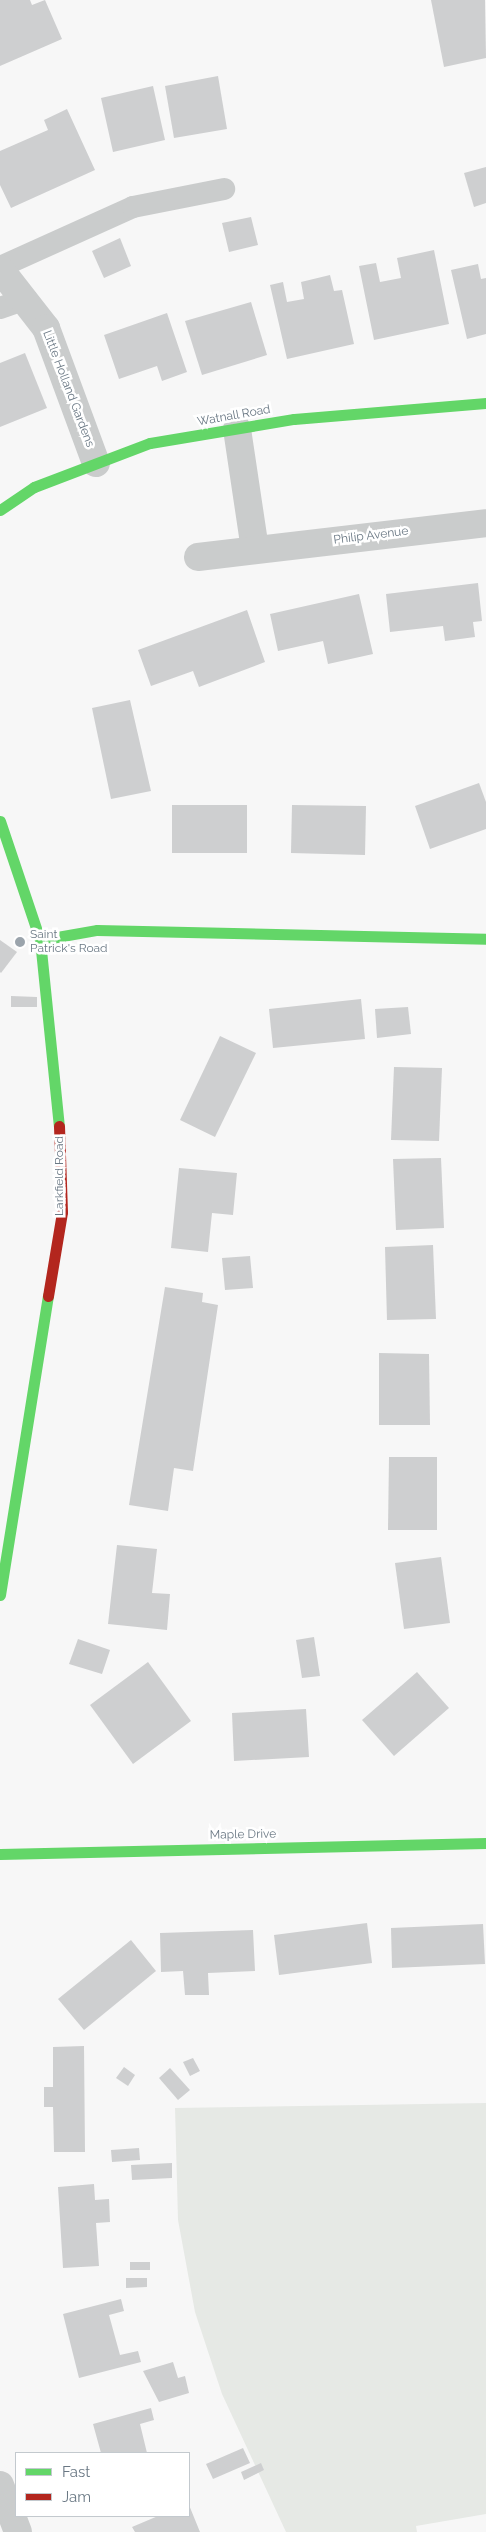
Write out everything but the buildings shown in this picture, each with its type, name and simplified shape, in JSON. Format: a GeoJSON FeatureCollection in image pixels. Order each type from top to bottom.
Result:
{"type":"FeatureCollection","features":[{"type":"Feature","properties":{"kind":"street","name":"Little Holland Gardens"},"geometry":{"type":"LineString","coordinates":[[0,268],[26,298],[46,328],[96,463]]}},
{"type":"Feature","properties":{"kind":"street","name":"Watnall Road"},"geometry":{"type":"LineString","coordinates":[[0,510],[34,487],[150,443],[294,419],[486,403]]}},
{"type":"Feature","properties":{"kind":"street"},"geometry":{"type":"LineString","coordinates":[[237,429],[255,550]]}},
{"type":"Feature","properties":{"kind":"street","name":"Philip Avenue"},"geometry":{"type":"LineString","coordinates":[[198,557],[486,523]]}},
{"type":"Feature","properties":{"kind":"street","name":"Larkfield Road"},"geometry":{"type":"LineString","coordinates":[[0,821],[40,940],[58,1082],[62,1212],[0,1595]]}},
{"type":"Feature","properties":{"kind":"street"},"geometry":{"type":"LineString","coordinates":[[40,940],[97,930],[486,939]]}},
{"type":"Feature","properties":{"kind":"street","name":"Maple Drive"},"geometry":{"type":"LineString","coordinates":[[0,1854],[486,1843]]}},
{"type":"Feature","properties":{"kind":"street"},"geometry":{"type":"LineString","coordinates":[[0,2485],[18,2532]]}},
{"type":"Feature","properties":{"kind":"lane"},"geometry":{"type":"LineString","coordinates":[[0,268],[133,207],[224,190]]}},
{"type":"Feature","properties":{"kind":"lane"},"geometry":{"type":"LineString","coordinates":[[0,308],[26,298]]}},
{"type":"Feature","properties":{"kind":"shaded area"},"geometry":{"type":"Polygon","coordinates":[[[486,2103],[486,2514],[416,2526],[417,2532],[286,2532],[222,2394],[195,2312],[178,2220],[175,2108],[486,2103]]]}},
{"type":"Feature","properties":{"kind":"traffic: fast"},"geometry":{"type":"LineString","coordinates":[[0,510],[34,487],[150,443],[294,419],[486,403]]}},
{"type":"Feature","properties":{"kind":"traffic: fast"},"geometry":{"type":"LineString","coordinates":[[0,821],[40,940],[59,1126]]}},
{"type":"Feature","properties":{"kind":"traffic: fast"},"geometry":{"type":"LineString","coordinates":[[40,940],[97,930],[486,939]]}},
{"type":"Feature","properties":{"kind":"traffic: fast"},"geometry":{"type":"LineString","coordinates":[[0,1595],[48,1296]]}},
{"type":"Feature","properties":{"kind":"traffic: fast"},"geometry":{"type":"LineString","coordinates":[[0,1854],[486,1843]]}},
{"type":"Feature","properties":{"kind":"traffic: jam"},"geometry":{"type":"LineString","coordinates":[[48,1296],[62,1212],[59,1126]]}},
{"type":"Feature","properties":{"kind":"place","name":"Saint Patrick's Road"},"geometry":{"type":"Point","coordinates":[20,942]}}]}
